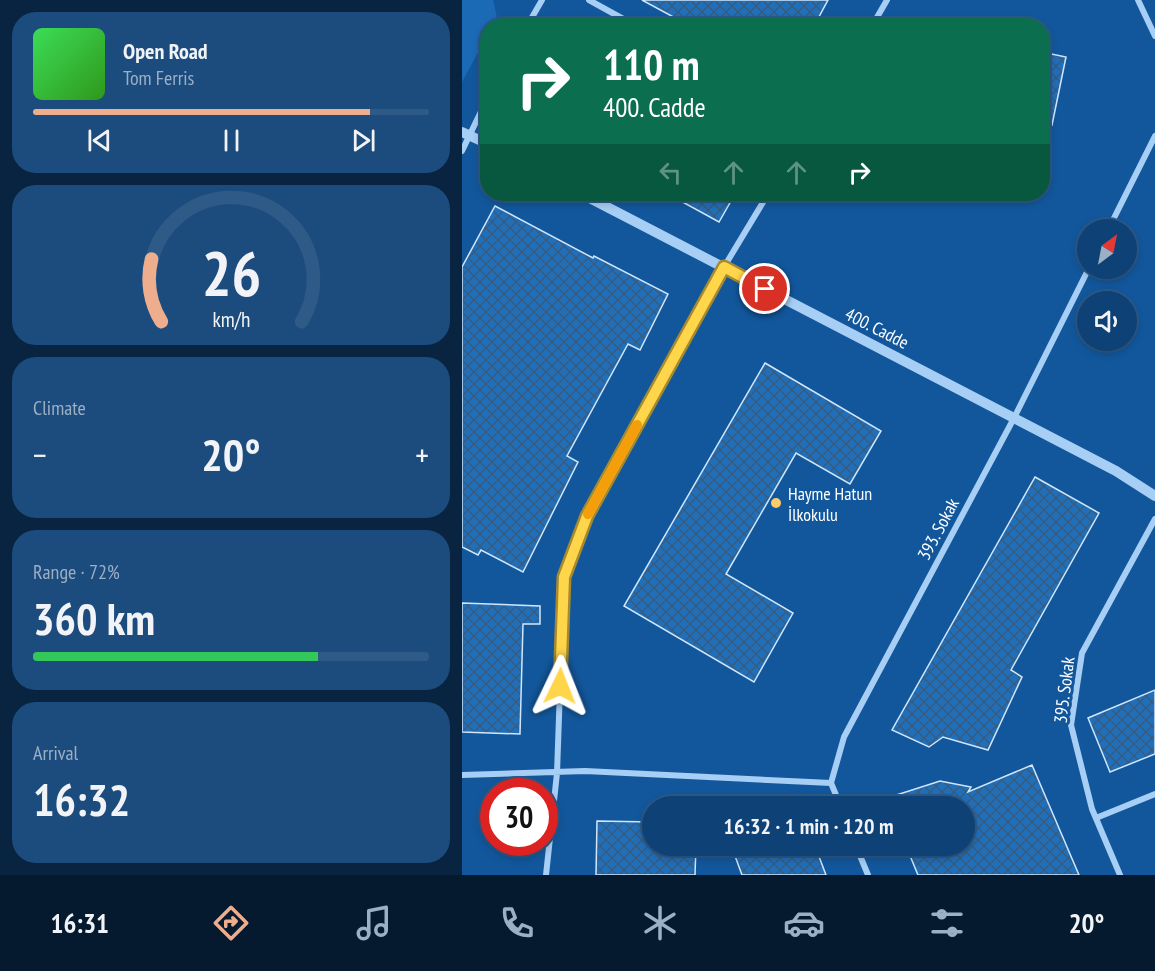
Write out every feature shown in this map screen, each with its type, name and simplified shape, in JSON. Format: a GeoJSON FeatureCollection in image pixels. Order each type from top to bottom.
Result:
{"type":"FeatureCollection","features":[{"type":"Feature","properties":{"kind":"street"},"geometry":{"type":"LineString","coordinates":[[532,18],[542,0]]}},
{"type":"Feature","properties":{"kind":"street"},"geometry":{"type":"LineString","coordinates":[[589,0],[622,18]]}},
{"type":"Feature","properties":{"kind":"street"},"geometry":{"type":"LineString","coordinates":[[877,18],[888,0]]}},
{"type":"Feature","properties":{"kind":"street"},"geometry":{"type":"LineString","coordinates":[[1138,0],[1155,36]]}},
{"type":"Feature","properties":{"kind":"street"},"geometry":{"type":"LineString","coordinates":[[462,151],[466,134],[480,111]]}},
{"type":"Feature","properties":{"kind":"street"},"geometry":{"type":"LineString","coordinates":[[466,134],[480,140]]}},
{"type":"Feature","properties":{"kind":"street"},"geometry":{"type":"LineString","coordinates":[[1114,219],[1155,136]]}},
{"type":"Feature","properties":{"kind":"street","name":"400. Cadde"},"geometry":{"type":"LineString","coordinates":[[596,201],[1116,471],[1155,496]]}},
{"type":"Feature","properties":{"kind":"street"},"geometry":{"type":"LineString","coordinates":[[546,875],[557,773],[564,577],[587,516],[724,267],[764,201]]}},
{"type":"Feature","properties":{"kind":"street","name":"393. Sokak"},"geometry":{"type":"LineString","coordinates":[[831,783],[844,737],[1014,418],[1084,279]]}},
{"type":"Feature","properties":{"kind":"street","name":"395. Sokak"},"geometry":{"type":"LineString","coordinates":[[1120,875],[1092,809],[1071,725],[1082,652],[1155,519]]}},
{"type":"Feature","properties":{"kind":"street"},"geometry":{"type":"LineString","coordinates":[[462,775],[585,771],[831,783],[836,796]]}},
{"type":"Feature","properties":{"kind":"street"},"geometry":{"type":"LineString","coordinates":[[1096,818],[1155,794]]}},
{"type":"Feature","properties":{"kind":"street"},"geometry":{"type":"LineString","coordinates":[[860,856],[868,875]]}},
{"type":"Feature","properties":{"kind":"shaded area"},"geometry":{"type":"Polygon","coordinates":[[[462,0],[493,0],[497,18],[480,18],[480,49],[462,82],[462,0]]]}},
{"type":"Feature","properties":{"kind":"building"},"geometry":{"type":"Polygon","coordinates":[[[642,0],[828,0],[818,18],[675,18],[642,0]]]}},
{"type":"Feature","properties":{"kind":"building"},"geometry":{"type":"Polygon","coordinates":[[[1050,54],[1066,57],[1052,125],[1050,125],[1050,54]]]}},
{"type":"Feature","properties":{"kind":"building"},"geometry":{"type":"Polygon","coordinates":[[[681,201],[731,201],[719,222],[681,201]]]}},
{"type":"Feature","properties":{"kind":"building"},"geometry":{"type":"Polygon","coordinates":[[[495,206],[593,258],[594,256],[668,294],[640,350],[628,344],[567,456],[578,462],[523,572],[481,550],[478,555],[462,547],[462,267],[495,206]]]}},
{"type":"Feature","properties":{"kind":"building"},"geometry":{"type":"Polygon","coordinates":[[[765,363],[881,431],[850,484],[796,453],[726,574],[793,613],[754,682],[624,606],[765,363]]]}},
{"type":"Feature","properties":{"kind":"building"},"geometry":{"type":"Polygon","coordinates":[[[1035,477],[1099,513],[1011,670],[1022,677],[988,750],[943,737],[929,747],[892,730],[1035,477]]]}},
{"type":"Feature","properties":{"kind":"building"},"geometry":{"type":"Polygon","coordinates":[[[462,603],[540,606],[540,624],[523,624],[520,734],[462,732],[462,603]]]}},
{"type":"Feature","properties":{"kind":"building"},"geometry":{"type":"Polygon","coordinates":[[[1155,690],[1155,754],[1110,772],[1088,718],[1155,690]]]}},
{"type":"Feature","properties":{"kind":"building"},"geometry":{"type":"Polygon","coordinates":[[[1032,765],[1079,875],[918,875],[910,856],[975,856],[975,796],[893,796],[940,781],[971,787],[968,792],[1032,765]]]}},
{"type":"Feature","properties":{"kind":"building"},"geometry":{"type":"Polygon","coordinates":[[[597,821],[642,822],[642,856],[696,856],[695,875],[596,875],[597,821]]]}},
{"type":"Feature","properties":{"kind":"building"},"geometry":{"type":"Polygon","coordinates":[[[735,856],[819,856],[826,875],[742,875],[735,856]]]}},
{"type":"Feature","properties":{"kind":"slow traffic"},"geometry":{"type":"LineString","coordinates":[[588,514],[637,425]]}},
{"type":"Feature","properties":{"kind":"place","name":"Hayme Hatun İlkokulu"},"geometry":{"type":"Point","coordinates":[776,503]}},
{"type":"Feature","properties":{"kind":"route"},"geometry":{"type":"LineString","coordinates":[[560,686],[564,577],[587,516],[724,267],[765,289]]}}]}
